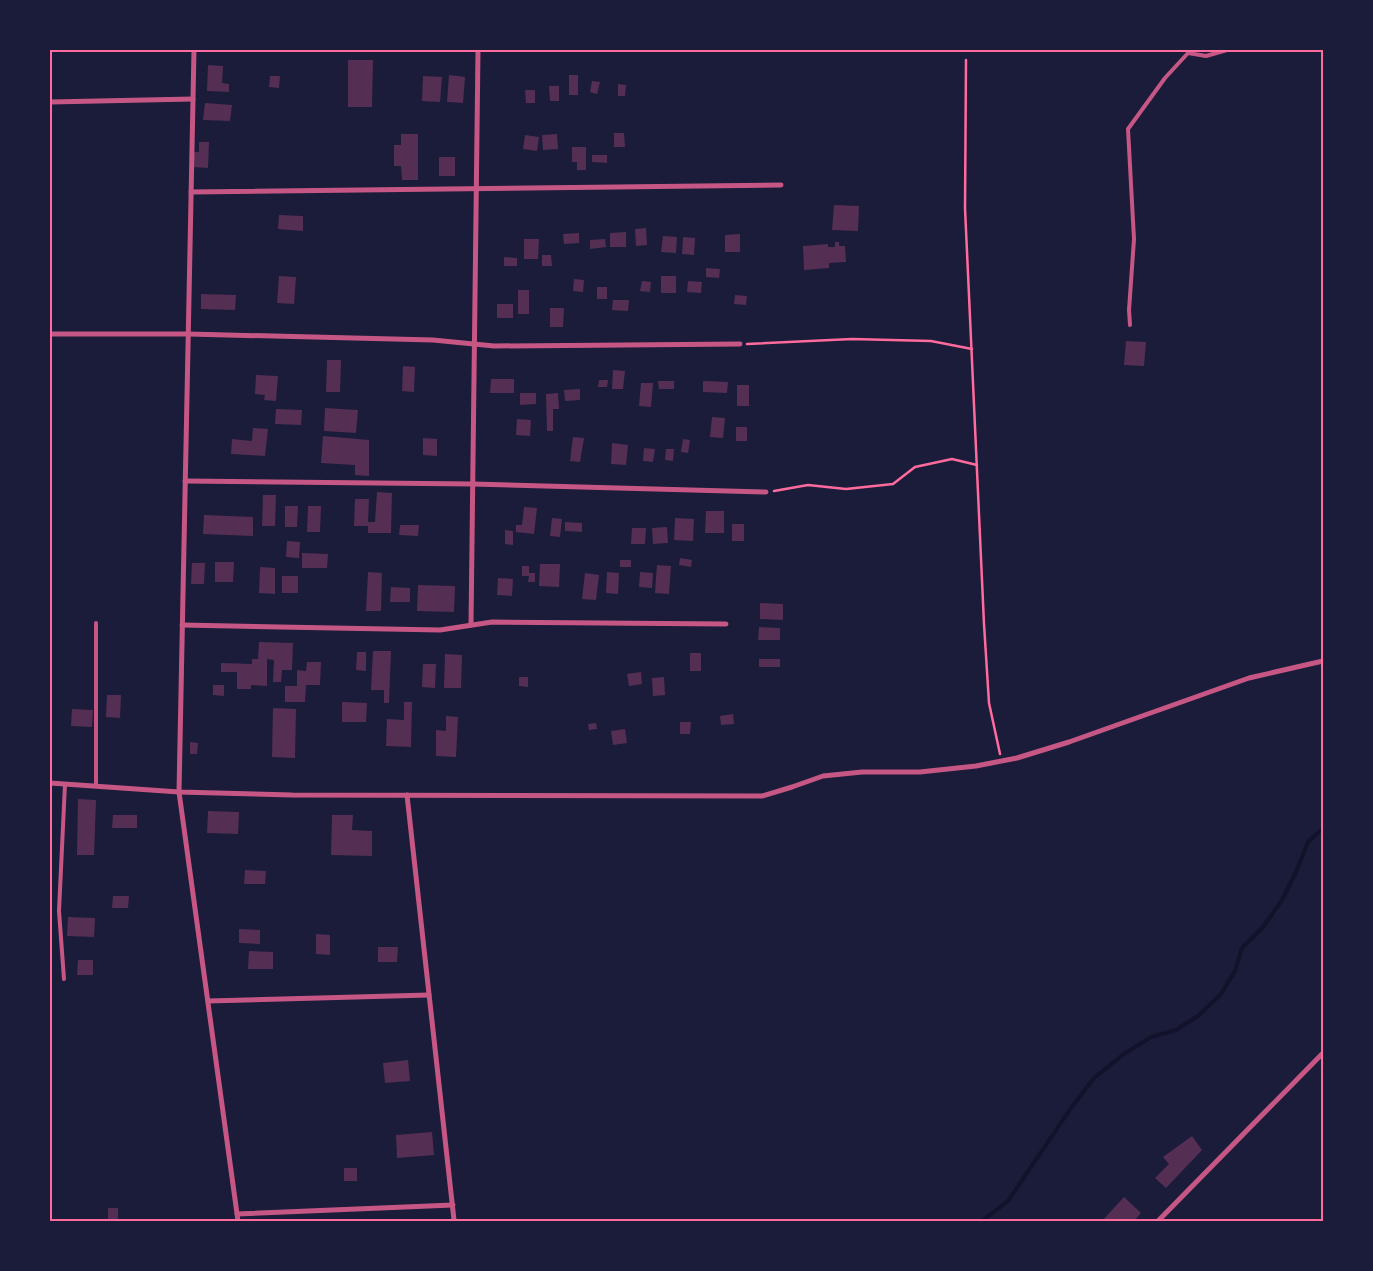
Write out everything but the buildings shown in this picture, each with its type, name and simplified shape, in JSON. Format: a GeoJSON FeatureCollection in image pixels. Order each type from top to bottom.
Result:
{"type":"FeatureCollection","features":[{"type":"Feature","properties":{"kind":"street"},"geometry":{"type":"LineString","coordinates":[[194,50],[179,792],[238,1221]]}},
{"type":"Feature","properties":{"kind":"street"},"geometry":{"type":"LineString","coordinates":[[471,625],[478,50]]}},
{"type":"Feature","properties":{"kind":"street"},"geometry":{"type":"LineString","coordinates":[[50,102],[193,99]]}},
{"type":"Feature","properties":{"kind":"street"},"geometry":{"type":"LineString","coordinates":[[191,192],[781,185]]}},
{"type":"Feature","properties":{"kind":"street"},"geometry":{"type":"LineString","coordinates":[[50,334],[188,334],[434,340],[494,346],[740,344]]}},
{"type":"Feature","properties":{"kind":"street"},"geometry":{"type":"LineString","coordinates":[[185,481],[473,484],[766,492]]}},
{"type":"Feature","properties":{"kind":"street"},"geometry":{"type":"LineString","coordinates":[[182,624],[440,630],[492,622],[726,624]]}},
{"type":"Feature","properties":{"kind":"street"},"geometry":{"type":"LineString","coordinates":[[50,783],[179,792],[292,795],[762,796],[824,776],[862,772],[920,772],[976,766],[1017,758],[1069,742],[1249,678],[1323,661]]}},
{"type":"Feature","properties":{"kind":"street"},"geometry":{"type":"LineString","coordinates":[[407,795],[454,1220]]}},
{"type":"Feature","properties":{"kind":"street"},"geometry":{"type":"LineString","coordinates":[[208,1001],[429,995]]}},
{"type":"Feature","properties":{"kind":"street"},"geometry":{"type":"LineString","coordinates":[[1158,1221],[1323,1053]]}},
{"type":"Feature","properties":{"kind":"street"},"geometry":{"type":"LineString","coordinates":[[237,1214],[453,1205]]}},
{"type":"Feature","properties":{"kind":"lane"},"geometry":{"type":"LineString","coordinates":[[1130,325],[1129,310],[1134,239],[1128,129],[1164,78],[1188,54],[1206,56],[1227,50]]}},
{"type":"Feature","properties":{"kind":"lane"},"geometry":{"type":"LineString","coordinates":[[96,623],[96,786]]}},
{"type":"Feature","properties":{"kind":"lane"},"geometry":{"type":"LineString","coordinates":[[64,979],[60,911],[65,784]]}},
{"type":"Feature","properties":{"kind":"path"},"geometry":{"type":"LineString","coordinates":[[966,60],[965,208],[984,624],[989,703],[1003,761]]}},
{"type":"Feature","properties":{"kind":"path"},"geometry":{"type":"LineString","coordinates":[[740,344],[852,339],[931,341],[972,348]]}},
{"type":"Feature","properties":{"kind":"path"},"geometry":{"type":"LineString","coordinates":[[766,492],[808,485],[846,490],[893,484],[915,467],[952,459],[977,465]]}},
{"type":"Feature","properties":{"kind":"waterway"},"geometry":{"type":"LineString","coordinates":[[982,1221],[1008,1201],[1071,1108],[1094,1078],[1124,1054],[1151,1037],[1176,1030],[1198,1016],[1221,994],[1235,971],[1242,948],[1263,927],[1282,900],[1308,842],[1323,828]]}}]}
